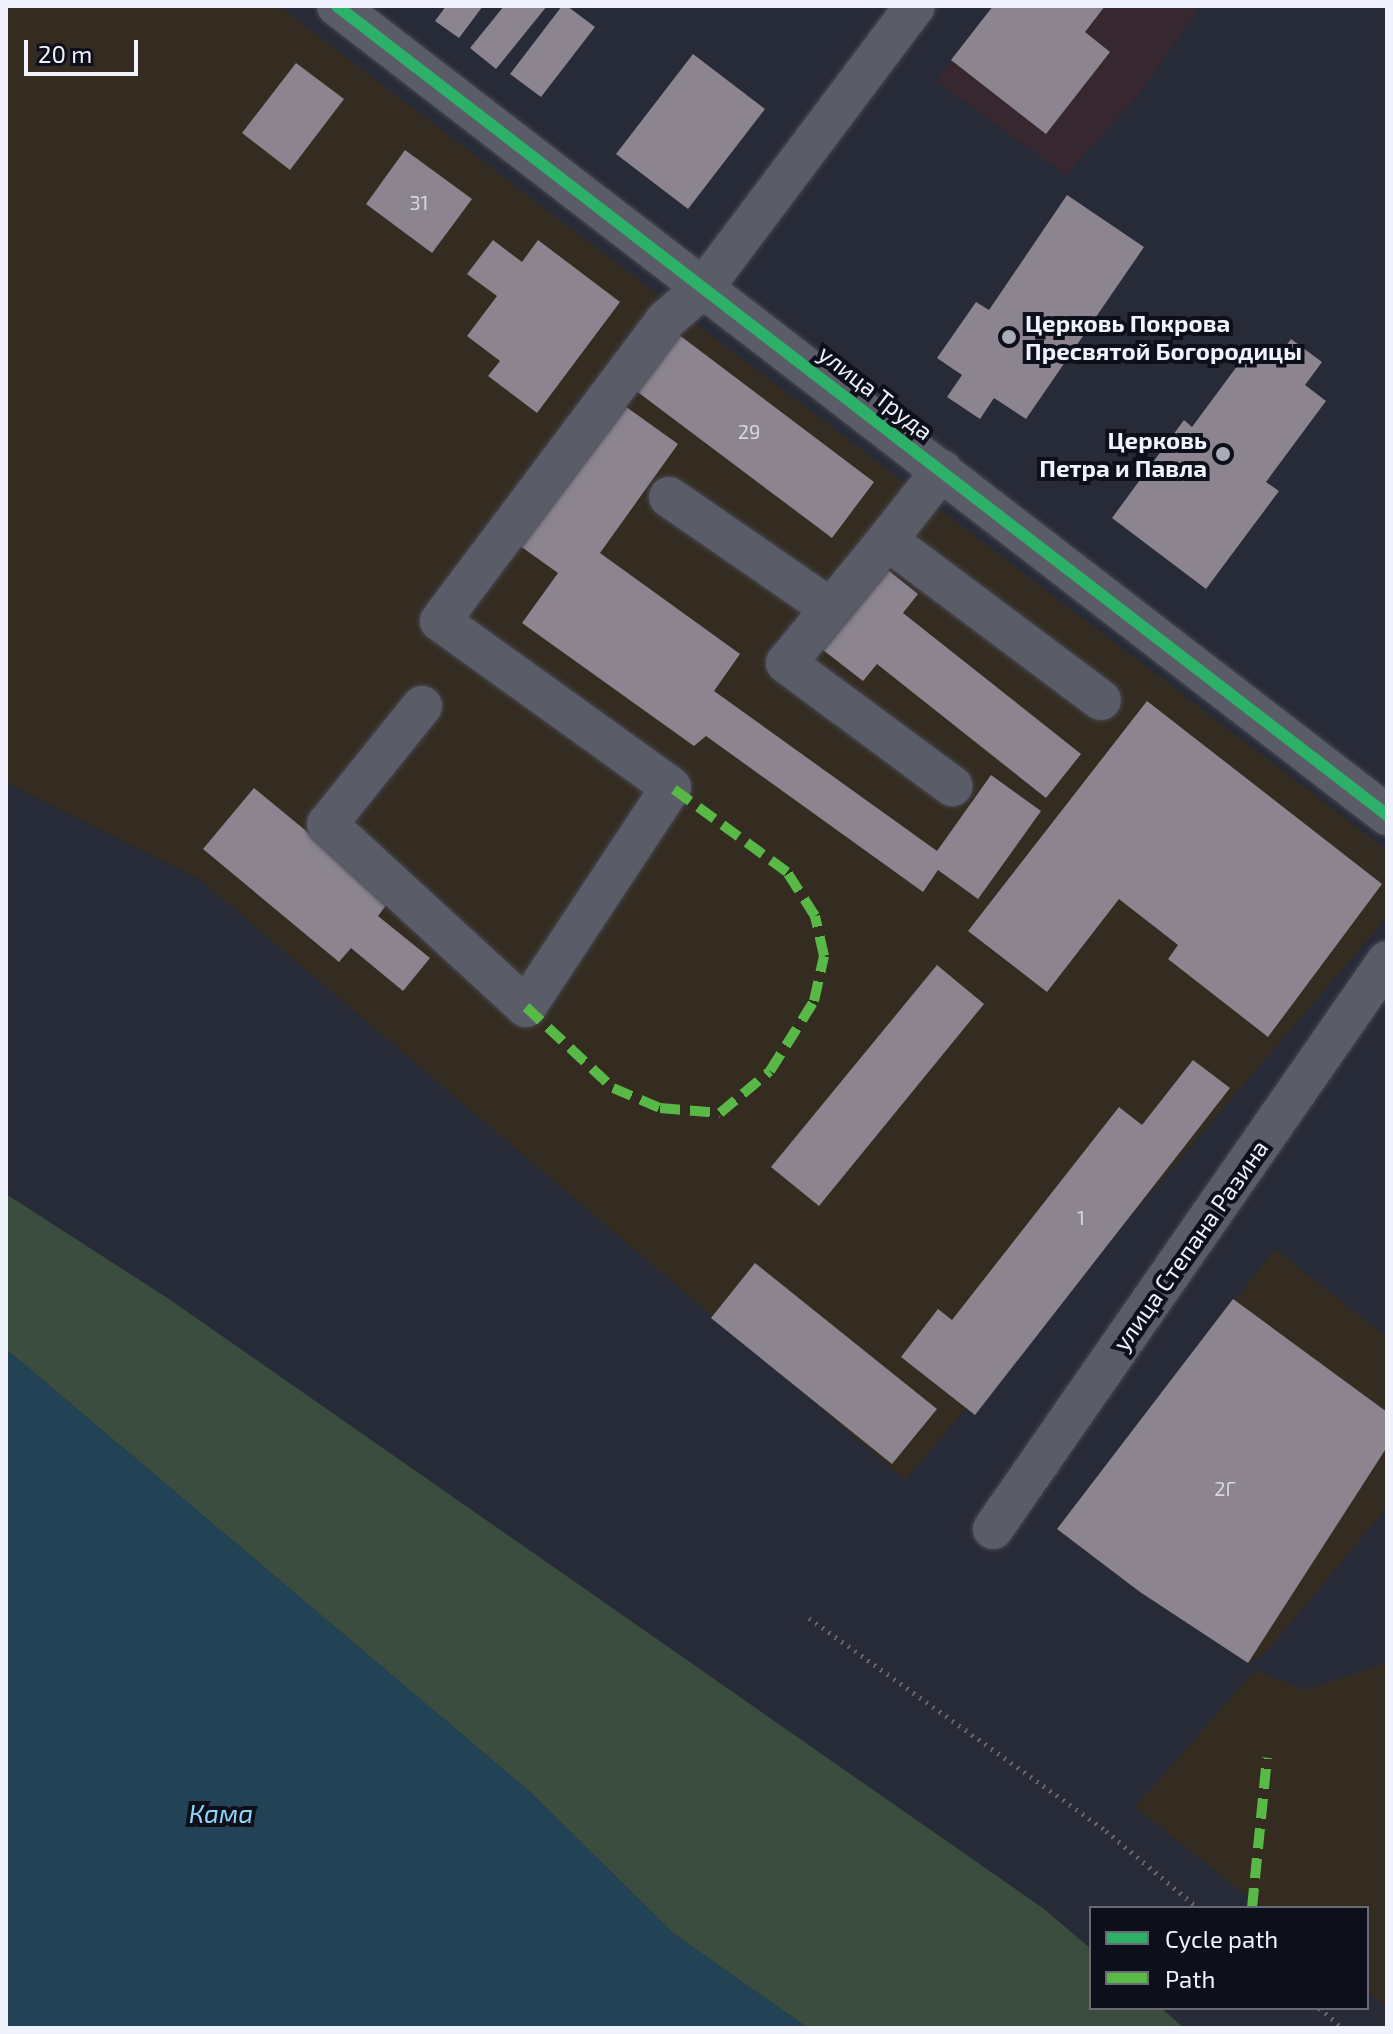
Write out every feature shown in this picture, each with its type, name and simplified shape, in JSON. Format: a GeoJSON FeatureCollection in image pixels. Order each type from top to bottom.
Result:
{"type":"FeatureCollection","features":[{"type":"Feature","properties":{"kind":"street","name":"улица Труда"},"geometry":{"type":"LineString","coordinates":[[337,6],[1387,815]]}},
{"type":"Feature","properties":{"kind":"street"},"geometry":{"type":"LineString","coordinates":[[422,706],[327,824],[526,1007],[671,787],[440,621],[665,321],[704,287],[915,6]]}},
{"type":"Feature","properties":{"kind":"street"},"geometry":{"type":"LineString","coordinates":[[942,470],[786,663],[952,786]]}},
{"type":"Feature","properties":{"kind":"street"},"geometry":{"type":"LineString","coordinates":[[669,497],[830,608]]}},
{"type":"Feature","properties":{"kind":"street"},"geometry":{"type":"LineString","coordinates":[[887,540],[1101,700]]}},
{"type":"Feature","properties":{"kind":"street","name":"улица Степана Разина"},"geometry":{"type":"LineString","coordinates":[[993,1529],[1387,961]]}},
{"type":"Feature","properties":{"kind":"path"},"geometry":{"type":"LineString","coordinates":[[809,1618],[1106,1831],[1196,1906]]}},
{"type":"Feature","properties":{"kind":"path"},"geometry":{"type":"LineString","coordinates":[[1321,2010],[1343,2028]]}},
{"type":"Feature","properties":{"kind":"shaded area"},"geometry":{"type":"Polygon","coordinates":[[[6,6],[279,6],[1387,850],[1387,917],[905,1480],[199,879],[6,782],[6,6]]]}},
{"type":"Feature","properties":{"kind":"shaded area"},"geometry":{"type":"Polygon","coordinates":[[[993,6],[1200,6],[1142,90],[1066,175],[936,81],[993,6]]]}},
{"type":"Feature","properties":{"kind":"shaded area"},"geometry":{"type":"Polygon","coordinates":[[[1275,1249],[1387,1337],[1387,1507],[1267,1651],[1248,1663],[1140,1592],[1057,1529],[1275,1249]]]}},
{"type":"Feature","properties":{"kind":"shaded area"},"geometry":{"type":"Polygon","coordinates":[[[1387,1663],[1387,2008],[1369,1994],[1369,1906],[1259,1906],[1135,1807],[1255,1670],[1305,1690],[1387,1663]]]}},
{"type":"Feature","properties":{"kind":"green space"},"geometry":{"type":"Polygon","coordinates":[[[6,1194],[169,1299],[1044,1909],[1089,1947],[1089,2010],[1163,2010],[1184,2028],[808,2028],[674,1934],[529,1791],[6,1349],[6,1194]]]}},
{"type":"Feature","properties":{"kind":"water","name":"Кама"},"geometry":{"type":"Polygon","coordinates":[[[6,1349],[529,1791],[674,1934],[808,2028],[6,2028],[6,1349]]]}},
{"type":"Feature","properties":{"kind":"building"},"geometry":{"type":"Polygon","coordinates":[[[446,6],[483,6],[459,38],[435,21],[446,6]]]}},
{"type":"Feature","properties":{"kind":"building"},"geometry":{"type":"Polygon","coordinates":[[[504,6],[547,6],[496,69],[470,48],[504,6]]]}},
{"type":"Feature","properties":{"kind":"building"},"geometry":{"type":"Polygon","coordinates":[[[562,6],[567,6],[595,27],[541,97],[510,74],[562,6]]]}},
{"type":"Feature","properties":{"kind":"building"},"geometry":{"type":"Polygon","coordinates":[[[993,6],[1105,6],[1085,32],[1110,52],[1046,134],[951,60],[993,6]]]}},
{"type":"Feature","properties":{"kind":"building"},"geometry":{"type":"Polygon","coordinates":[[[693,54],[765,109],[688,209],[616,154],[693,54]]]}},
{"type":"Feature","properties":{"kind":"building"},"geometry":{"type":"Polygon","coordinates":[[[296,63],[344,99],[290,170],[242,133],[296,63]]]}},
{"type":"Feature","properties":{"kind":"building"},"geometry":{"type":"Polygon","coordinates":[[[405,150],[472,199],[432,253],[366,204],[405,150]]]}},
{"type":"Feature","properties":{"kind":"building"},"geometry":{"type":"Polygon","coordinates":[[[1067,195],[1144,247],[1026,419],[994,398],[980,419],[947,397],[962,375],[937,358],[976,302],[989,310],[1067,195]]]}},
{"type":"Feature","properties":{"kind":"building"},"geometry":{"type":"Polygon","coordinates":[[[493,240],[522,262],[538,240],[620,302],[537,413],[488,376],[500,361],[467,336],[497,296],[467,274],[493,240]]]}},
{"type":"Feature","properties":{"kind":"building"},"geometry":{"type":"Polygon","coordinates":[[[666,325],[874,482],[832,538],[623,381],[666,325]]]}},
{"type":"Feature","properties":{"kind":"building","name":"Церковь Петра и Павла"},"geometry":{"type":"Polygon","coordinates":[[[1291,339],[1322,362],[1305,385],[1326,401],[1266,482],[1279,491],[1206,589],[1112,518],[1184,420],[1192,427],[1252,346],[1274,362],[1291,339]]]}},
{"type":"Feature","properties":{"kind":"building"},"geometry":{"type":"Polygon","coordinates":[[[618,401],[678,444],[600,553],[740,654],[714,691],[937,851],[991,775],[1041,811],[978,899],[938,870],[923,892],[706,736],[694,746],[522,623],[558,573],[516,543],[618,401]]]}},
{"type":"Feature","properties":{"kind":"building"},"geometry":{"type":"Polygon","coordinates":[[[878,562],[918,594],[903,613],[1081,754],[1046,798],[877,664],[863,681],[814,643],[878,562]]]}},
{"type":"Feature","properties":{"kind":"building"},"geometry":{"type":"Polygon","coordinates":[[[1147,701],[1382,884],[1268,1037],[1168,959],[1178,945],[1119,899],[1047,992],[968,931],[1147,701]]]}},
{"type":"Feature","properties":{"kind":"building"},"geometry":{"type":"Polygon","coordinates":[[[254,788],[390,900],[378,916],[430,958],[403,991],[351,948],[339,962],[203,849],[254,788]]]}},
{"type":"Feature","properties":{"kind":"building"},"geometry":{"type":"Polygon","coordinates":[[[937,965],[984,1004],[819,1206],[771,1167],[937,965]]]}},
{"type":"Feature","properties":{"kind":"building"},"geometry":{"type":"Polygon","coordinates":[[[1193,1060],[1230,1088],[975,1415],[901,1357],[938,1309],[952,1320],[1119,1107],[1142,1125],[1193,1060]]]}},
{"type":"Feature","properties":{"kind":"building"},"geometry":{"type":"Polygon","coordinates":[[[755,1263],[937,1409],[892,1464],[711,1318],[755,1263]]]}},
{"type":"Feature","properties":{"kind":"building"},"geometry":{"type":"Polygon","coordinates":[[[1233,1299],[1387,1412],[1387,1447],[1248,1663],[1140,1592],[1057,1529],[1233,1299]]]}},
{"type":"Feature","properties":{"kind":"marked path"},"geometry":{"type":"LineString","coordinates":[[526,1007],[613,1088],[660,1108],[720,1113],[770,1071],[814,1001],[824,956],[815,916],[787,872],[671,787]]}},
{"type":"Feature","properties":{"kind":"marked path"},"geometry":{"type":"LineString","coordinates":[[1252,1906],[1267,1758]]}},
{"type":"Feature","properties":{"kind":"cycle path"},"geometry":{"type":"LineString","coordinates":[[337,6],[1387,815]]}},
{"type":"Feature","properties":{"kind":"place","name":"Церковь Покрова Пресвятой Богородицы"},"geometry":{"type":"Point","coordinates":[1009,337]}},
{"type":"Feature","properties":{"kind":"place","name":"Церковь Петра и Павла"},"geometry":{"type":"Point","coordinates":[1223,454]}}]}
